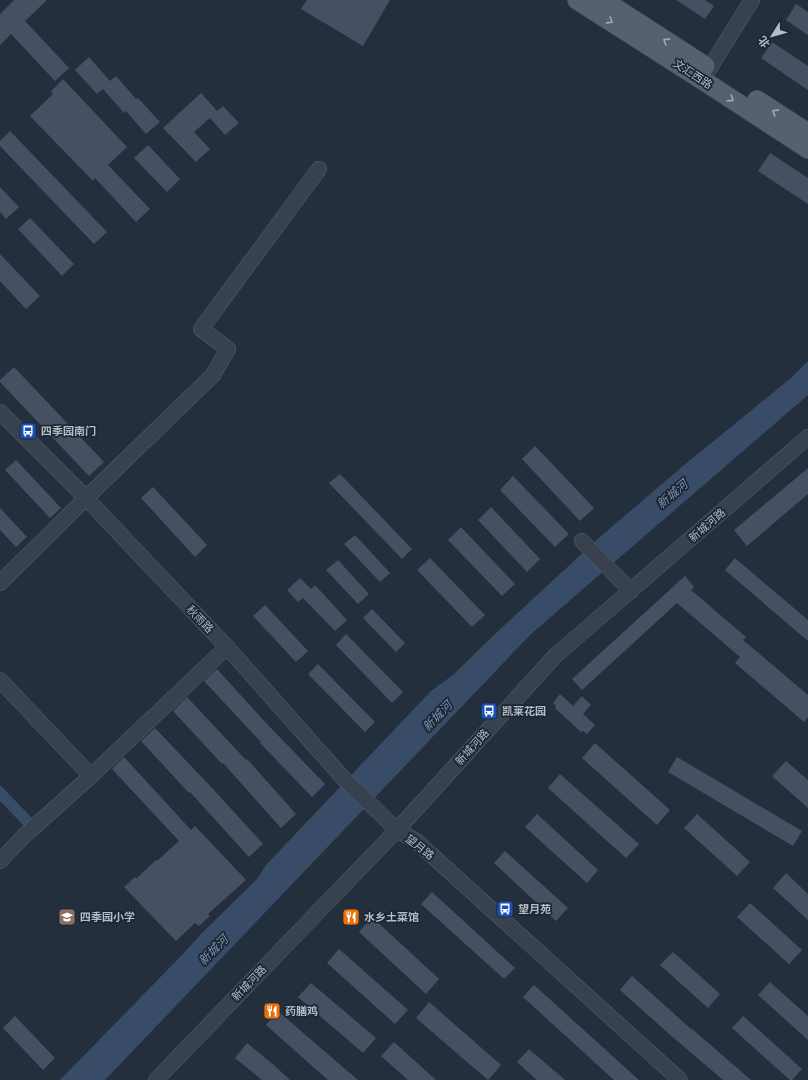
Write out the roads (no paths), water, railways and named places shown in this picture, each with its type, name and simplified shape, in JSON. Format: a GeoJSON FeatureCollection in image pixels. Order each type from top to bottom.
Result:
{"type":"FeatureCollection","features":[{"type":"Feature","properties":{"kind":"main road","name":"文汇西路"},"geometry":{"type":"LineString","coordinates":[[577,0],[704,80],[808,149]]}},
{"type":"Feature","properties":{"kind":"main road","name":"文汇西路"},"geometry":{"type":"LineString","coordinates":[[603,0],[808,133]]}},
{"type":"Feature","properties":{"kind":"street"},"geometry":{"type":"LineString","coordinates":[[709,69],[752,0]]}},
{"type":"Feature","properties":{"kind":"street"},"geometry":{"type":"LineString","coordinates":[[0,583],[212,375],[228,349],[201,329],[319,168]]}},
{"type":"Feature","properties":{"kind":"street","name":"秋雨路"},"geometry":{"type":"LineString","coordinates":[[0,412],[86,498],[227,647],[344,779],[397,830]]}},
{"type":"Feature","properties":{"kind":"street","name":"新城河路"},"geometry":{"type":"LineString","coordinates":[[156,1080],[397,830],[555,656],[808,437]]}},
{"type":"Feature","properties":{"kind":"street"},"geometry":{"type":"LineString","coordinates":[[582,541],[631,591]]}},
{"type":"Feature","properties":{"kind":"street"},"geometry":{"type":"LineString","coordinates":[[0,861],[25,835],[91,776],[227,647]]}},
{"type":"Feature","properties":{"kind":"street"},"geometry":{"type":"LineString","coordinates":[[0,680],[91,776]]}},
{"type":"Feature","properties":{"kind":"street","name":"望月路"},"geometry":{"type":"LineString","coordinates":[[397,830],[408,848],[666,1080]]}},
{"type":"Feature","properties":{"kind":"street","name":"望月路"},"geometry":{"type":"LineString","coordinates":[[397,830],[416,841],[680,1080]]}},
{"type":"Feature","properties":{"kind":"water","name":"新城河"},"geometry":{"type":"Polygon","coordinates":[[[808,361],[808,395],[531,634],[105,1080],[60,1080],[203,932],[257,879],[266,865],[431,691],[453,675],[600,537],[683,466],[791,378],[808,361]]]}},
{"type":"Feature","properties":{"kind":"water"},"geometry":{"type":"Polygon","coordinates":[[[0,785],[32,818],[24,826],[0,801],[0,785]]]}},
{"type":"Feature","properties":{"kind":"place","name":"四季园南门"},"geometry":{"type":"Point","coordinates":[28,431]}},
{"type":"Feature","properties":{"kind":"place","name":"凯莱花园"},"geometry":{"type":"Point","coordinates":[489,711]}},
{"type":"Feature","properties":{"kind":"place","name":"望月苑"},"geometry":{"type":"Point","coordinates":[505,909]}},
{"type":"Feature","properties":{"kind":"place","name":"四季园小学"},"geometry":{"type":"Point","coordinates":[67,917]}},
{"type":"Feature","properties":{"kind":"place","name":"水乡土菜馆"},"geometry":{"type":"Point","coordinates":[351,917]}},
{"type":"Feature","properties":{"kind":"place","name":"药膳鸡"},"geometry":{"type":"Point","coordinates":[272,1011]}}]}
